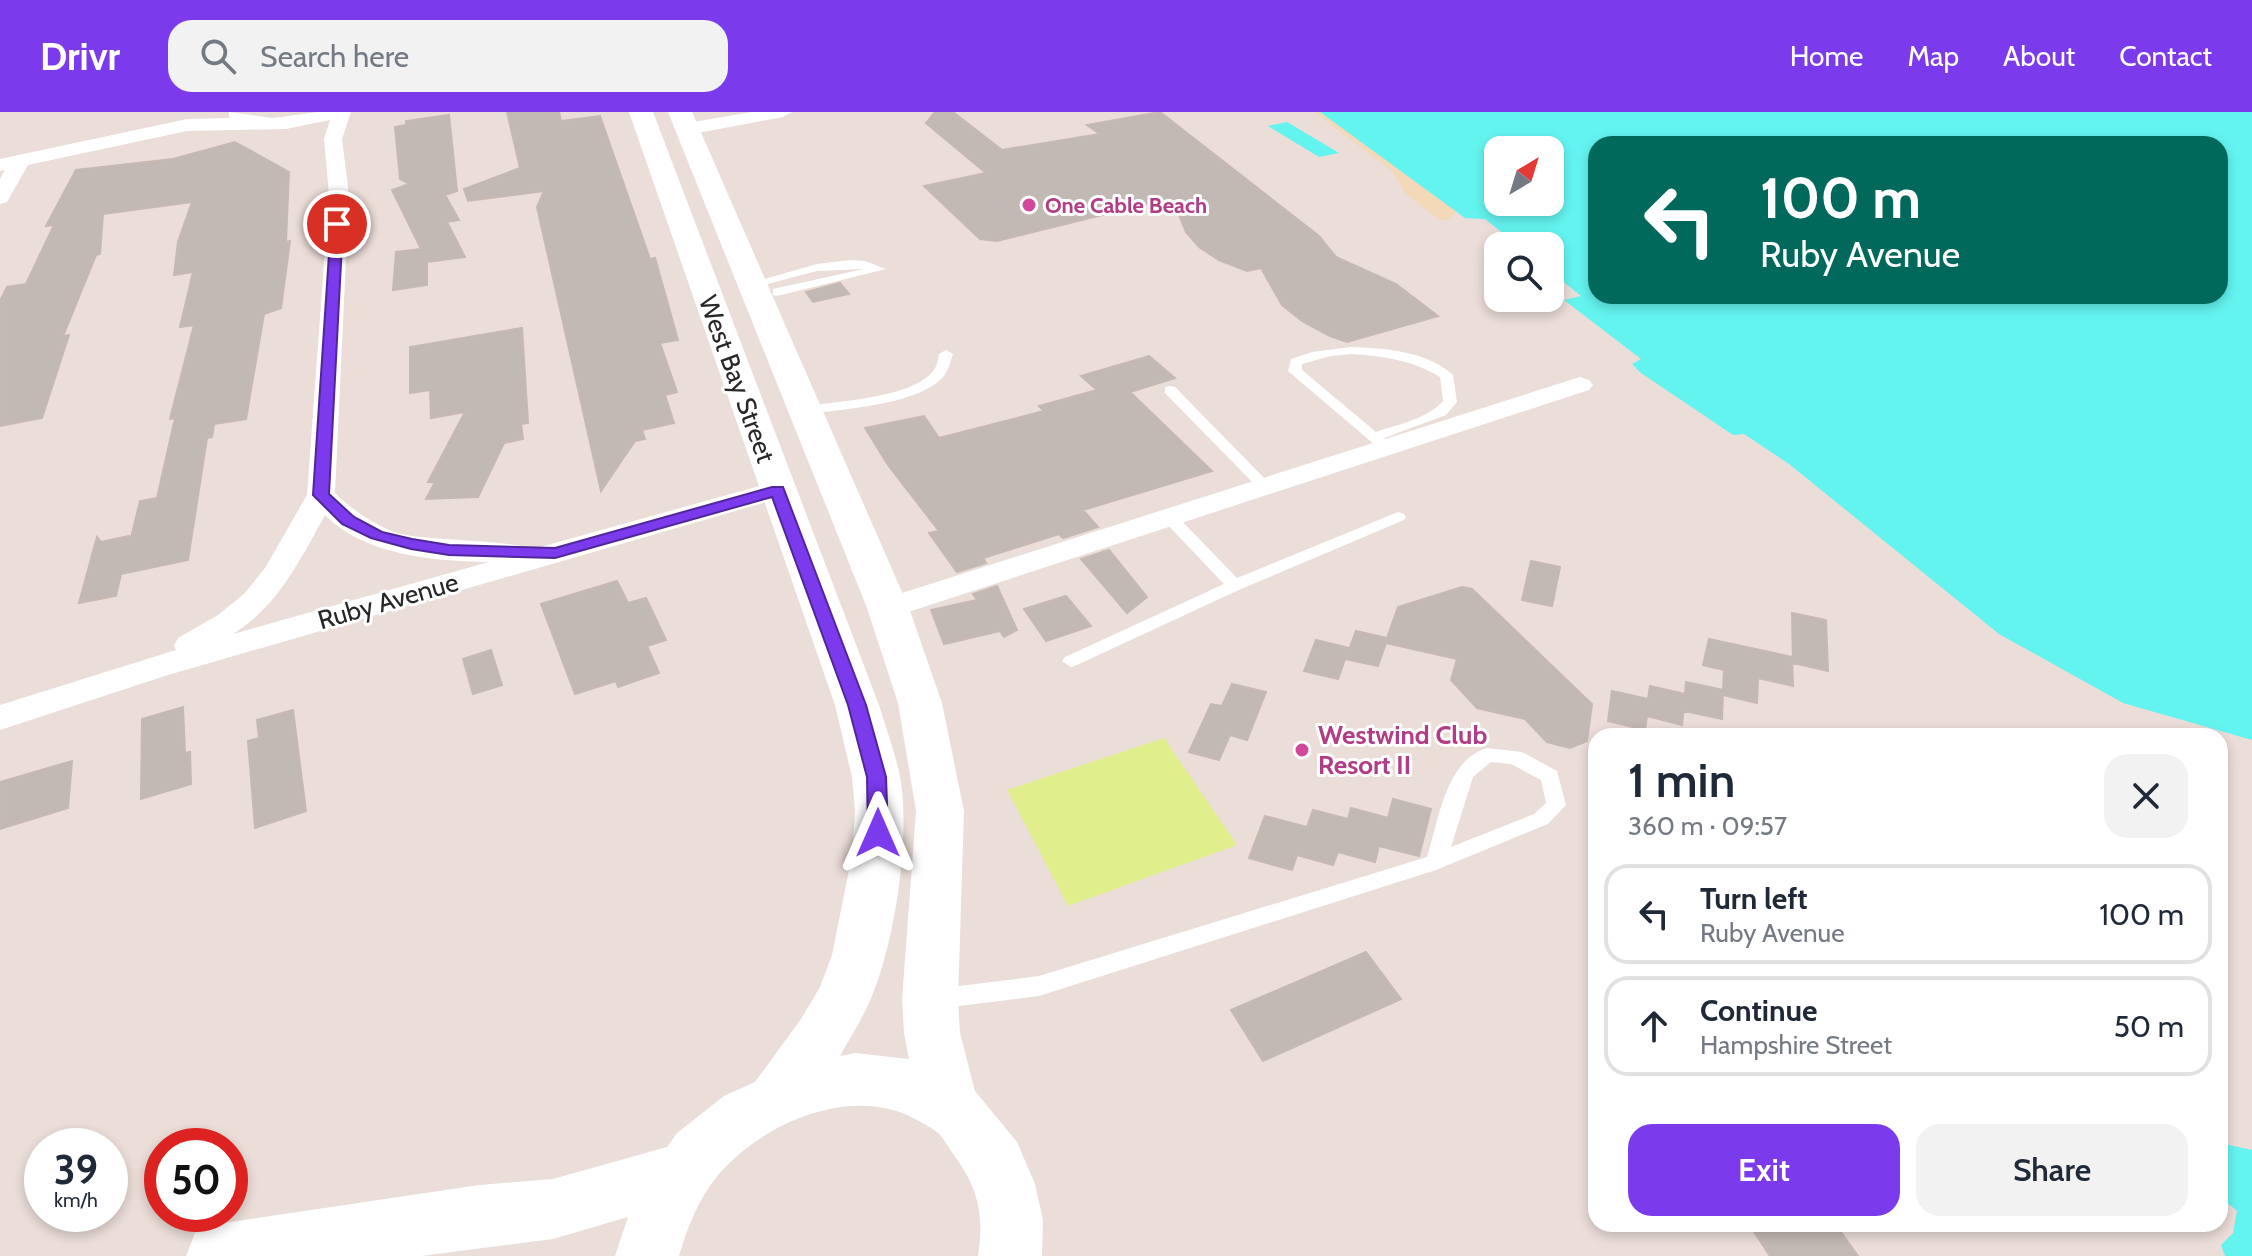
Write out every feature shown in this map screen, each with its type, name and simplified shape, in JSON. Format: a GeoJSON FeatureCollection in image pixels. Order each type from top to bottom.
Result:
{"type":"FeatureCollection","features":[{"type":"Feature","properties":{"kind":"main road","name":"West Bay Street"},"geometry":{"type":"LineString","coordinates":[[641,112],[857,705],[876,777],[879,810],[877,855],[859,955],[845,995],[821,1037],[778,1095]]}},
{"type":"Feature","properties":{"kind":"main road","name":"West Bay Street"},"geometry":{"type":"LineString","coordinates":[[684,120],[888,608],[920,703],[940,811],[930,1000],[932,1033],[949,1107]]}},
{"type":"Feature","properties":{"kind":"main road"},"geometry":{"type":"LineString","coordinates":[[647,1256],[661,1207],[682,1172],[726,1127],[778,1095],[819,1083],[858,1079],[916,1089],[949,1107],[972,1126],[990,1151],[1004,1179],[1011,1211],[1010,1256]]}},
{"type":"Feature","properties":{"kind":"main road"},"geometry":{"type":"LineString","coordinates":[[218,1256],[479,1216],[553,1209],[682,1172]]}},
{"type":"Feature","properties":{"kind":"street"},"geometry":{"type":"LineString","coordinates":[[166,129],[221,112]]}},
{"type":"Feature","properties":{"kind":"street"},"geometry":{"type":"LineString","coordinates":[[233,112],[333,139]]}},
{"type":"Feature","properties":{"kind":"street"},"geometry":{"type":"LineString","coordinates":[[0,198],[10,163],[166,129],[208,123],[312,119],[340,112],[333,139],[339,195],[321,495],[278,572],[255,601],[229,622],[156,667]]}},
{"type":"Feature","properties":{"kind":"street"},"geometry":{"type":"LineString","coordinates":[[684,120],[783,112]]}},
{"type":"Feature","properties":{"kind":"street"},"geometry":{"type":"LineString","coordinates":[[888,608],[1265,487],[1380,442],[1580,385]]}},
{"type":"Feature","properties":{"kind":"street","name":"Ruby Avenue"},"geometry":{"type":"LineString","coordinates":[[1,718],[156,667],[777,490]]}},
{"type":"Feature","properties":{"kind":"street"},"geometry":{"type":"LineString","coordinates":[[321,495],[348,520],[377,535],[411,544],[449,550],[555,553]]}},
{"type":"Feature","properties":{"kind":"lane"},"geometry":{"type":"LineString","coordinates":[[866,263],[880,269],[756,290],[843,264],[866,263]]}},
{"type":"Feature","properties":{"kind":"lane"},"geometry":{"type":"LineString","coordinates":[[1335,353],[1408,355],[1429,363],[1446,375],[1450,402],[1441,412],[1380,442],[1295,371],[1296,362],[1310,355],[1335,353]]}},
{"type":"Feature","properties":{"kind":"lane"},"geometry":{"type":"LineString","coordinates":[[807,410],[911,390],[931,381],[941,371],[946,354]]}},
{"type":"Feature","properties":{"kind":"lane"},"geometry":{"type":"LineString","coordinates":[[1170,390],[1265,487]]}},
{"type":"Feature","properties":{"kind":"lane"},"geometry":{"type":"LineString","coordinates":[[1071,661],[1235,585],[1398,517]]}},
{"type":"Feature","properties":{"kind":"lane"},"geometry":{"type":"LineString","coordinates":[[1170,518],[1235,585]]}},
{"type":"Feature","properties":{"kind":"lane"},"geometry":{"type":"LineString","coordinates":[[930,1000],[1039,986],[1436,862],[1541,819],[1556,805],[1550,776],[1515,757],[1487,755],[1464,773],[1436,862]]}},
{"type":"Feature","properties":{"kind":"sand"},"geometry":{"type":"Polygon","coordinates":[[[1314,112],[1343,112],[1457,211],[1448,220],[1440,220],[1407,195],[1391,170],[1314,112]]]}},
{"type":"Feature","properties":{"kind":"green space"},"geometry":{"type":"Polygon","coordinates":[[[1164,738],[1237,845],[1068,906],[1007,790],[1164,738]]]}},
{"type":"Feature","properties":{"kind":"water"},"geometry":{"type":"Polygon","coordinates":[[[1320,112],[2252,112],[2252,740],[2228,733],[2228,728],[2210,728],[2123,703],[1999,634],[1789,464],[1744,434],[1733,435],[1641,373],[1632,364],[1641,359],[1564,300],[1581,296],[1564,282],[1564,232],[1501,232],[1485,219],[1465,218],[1320,112]]]}},
{"type":"Feature","properties":{"kind":"water"},"geometry":{"type":"Polygon","coordinates":[[[1287,122],[1339,153],[1319,157],[1268,126],[1287,122]]]}},
{"type":"Feature","properties":{"kind":"water"},"geometry":{"type":"Polygon","coordinates":[[[2228,1145],[2252,1150],[2252,1256],[2225,1256],[2221,1245],[2233,1233],[2237,1211],[2228,1204],[2228,1145]]]}},
{"type":"Feature","properties":{"kind":"building"},"geometry":{"type":"Polygon","coordinates":[[[507,112],[559,112],[561,121],[600,116],[650,259],[655,258],[678,340],[660,343],[677,392],[665,395],[674,423],[642,430],[645,439],[635,441],[601,491],[537,207],[544,191],[468,201],[464,189],[520,168],[507,112]]]}},
{"type":"Feature","properties":{"kind":"building"},"geometry":{"type":"Polygon","coordinates":[[[935,112],[953,112],[1002,150],[1100,134],[1087,125],[1160,112],[1319,236],[1336,257],[1396,284],[1438,316],[1347,342],[1330,336],[1302,321],[1282,305],[1261,268],[1247,271],[1219,260],[1199,247],[1186,232],[1175,205],[1155,210],[1147,204],[997,241],[980,239],[924,186],[986,173],[926,123],[935,112]]]}},
{"type":"Feature","properties":{"kind":"building"},"geometry":{"type":"Polygon","coordinates":[[[449,115],[457,191],[445,195],[459,220],[447,222],[465,257],[427,262],[427,285],[393,290],[396,252],[421,249],[392,190],[409,184],[400,179],[395,127],[406,125],[406,121],[449,115]]]}},
{"type":"Feature","properties":{"kind":"building"},"geometry":{"type":"Polygon","coordinates":[[[235,142],[289,172],[286,242],[290,241],[281,308],[264,314],[246,419],[214,424],[212,437],[207,438],[188,560],[121,574],[116,596],[79,603],[97,537],[101,542],[129,536],[130,542],[140,501],[157,498],[175,418],[170,419],[194,325],[180,327],[193,272],[174,275],[178,242],[192,202],[103,214],[100,254],[96,255],[63,336],[69,335],[42,418],[0,426],[0,301],[7,287],[26,284],[54,225],[46,226],[76,170],[173,159],[235,142]]]}},
{"type":"Feature","properties":{"kind":"building"},"geometry":{"type":"Polygon","coordinates":[[[840,283],[849,294],[813,302],[806,292],[840,283]]]}},
{"type":"Feature","properties":{"kind":"building"},"geometry":{"type":"Polygon","coordinates":[[[522,328],[528,423],[521,424],[523,439],[504,443],[478,497],[426,499],[435,482],[428,482],[465,412],[431,418],[430,390],[410,393],[410,347],[522,328]]]}},
{"type":"Feature","properties":{"kind":"building"},"geometry":{"type":"Polygon","coordinates":[[[1149,356],[1175,378],[1130,392],[1212,471],[1083,510],[1098,527],[1063,538],[1059,534],[983,558],[986,563],[957,572],[929,533],[939,531],[888,465],[865,428],[924,416],[939,438],[1044,411],[1039,406],[1097,390],[1081,376],[1149,356]]]}},
{"type":"Feature","properties":{"kind":"building"},"geometry":{"type":"Polygon","coordinates":[[[1109,550],[1147,597],[1127,613],[1081,559],[1109,550]]]}},
{"type":"Feature","properties":{"kind":"building"},"geometry":{"type":"Polygon","coordinates":[[[1531,561],[1560,567],[1552,606],[1522,600],[1531,561]]]}},
{"type":"Feature","properties":{"kind":"building"},"geometry":{"type":"Polygon","coordinates":[[[617,581],[628,603],[646,598],[666,640],[647,646],[659,673],[618,687],[616,681],[575,694],[541,604],[617,581]]]}},
{"type":"Feature","properties":{"kind":"building"},"geometry":{"type":"Polygon","coordinates":[[[997,586],[1017,630],[1004,637],[1000,631],[944,644],[931,610],[977,600],[973,594],[997,586]]]}},
{"type":"Feature","properties":{"kind":"building"},"geometry":{"type":"Polygon","coordinates":[[[1462,587],[1472,589],[1592,704],[1587,741],[1570,748],[1547,742],[1525,719],[1477,708],[1451,680],[1457,659],[1386,643],[1378,666],[1345,659],[1338,679],[1304,671],[1316,640],[1349,648],[1347,655],[1356,631],[1387,638],[1398,607],[1462,587]]]}},
{"type":"Feature","properties":{"kind":"building"},"geometry":{"type":"Polygon","coordinates":[[[1066,596],[1091,626],[1046,641],[1024,609],[1066,596]]]}},
{"type":"Feature","properties":{"kind":"building"},"geometry":{"type":"Polygon","coordinates":[[[1792,613],[1826,620],[1828,671],[1793,663],[1792,613]]]}},
{"type":"Feature","properties":{"kind":"building"},"geometry":{"type":"Polygon","coordinates":[[[1709,639],[1792,657],[1793,686],[1758,678],[1757,703],[1723,695],[1722,719],[1684,711],[1684,707],[1682,725],[1647,716],[1645,728],[1608,721],[1612,691],[1648,699],[1650,686],[1685,694],[1686,682],[1723,690],[1724,670],[1703,665],[1709,639]]]}},
{"type":"Feature","properties":{"kind":"building"},"geometry":{"type":"Polygon","coordinates":[[[491,650],[502,685],[473,694],[463,659],[491,650]]]}},
{"type":"Feature","properties":{"kind":"building"},"geometry":{"type":"Polygon","coordinates":[[[1232,684],[1266,692],[1247,740],[1230,735],[1219,760],[1189,752],[1211,704],[1222,706],[1232,684]]]}},
{"type":"Feature","properties":{"kind":"building"},"geometry":{"type":"Polygon","coordinates":[[[183,707],[185,753],[190,752],[191,784],[141,799],[142,719],[183,707]]]}},
{"type":"Feature","properties":{"kind":"building"},"geometry":{"type":"Polygon","coordinates":[[[293,710],[306,811],[255,828],[248,741],[259,738],[257,720],[293,710]]]}},
{"type":"Feature","properties":{"kind":"building"},"geometry":{"type":"Polygon","coordinates":[[[72,761],[68,808],[0,829],[0,782],[72,761]]]}},
{"type":"Feature","properties":{"kind":"building"},"geometry":{"type":"Polygon","coordinates":[[[1393,799],[1431,809],[1419,856],[1379,846],[1375,862],[1338,852],[1333,865],[1297,855],[1292,870],[1249,858],[1265,816],[1307,827],[1313,810],[1348,819],[1351,808],[1388,818],[1393,799]]]}},
{"type":"Feature","properties":{"kind":"building"},"geometry":{"type":"Polygon","coordinates":[[[1366,952],[1401,999],[1263,1061],[1231,1010],[1366,952]]]}},
{"type":"Feature","properties":{"kind":"building"},"geometry":{"type":"Polygon","coordinates":[[[1754,1232],[1841,1232],[1858,1256],[1770,1256],[1754,1232]]]}},
{"type":"Feature","properties":{"kind":"place","name":"One Cable Beach"},"geometry":{"type":"Point","coordinates":[1029,205]}},
{"type":"Feature","properties":{"kind":"place","name":"Westwind Club Resort II"},"geometry":{"type":"Point","coordinates":[1302,750]}},
{"type":"Feature","properties":{"kind":"route"},"geometry":{"type":"LineString","coordinates":[[337,224],[321,495],[348,520],[377,535],[411,544],[497,553],[555,553],[777,490],[857,705],[876,777],[878,833]]}}]}
